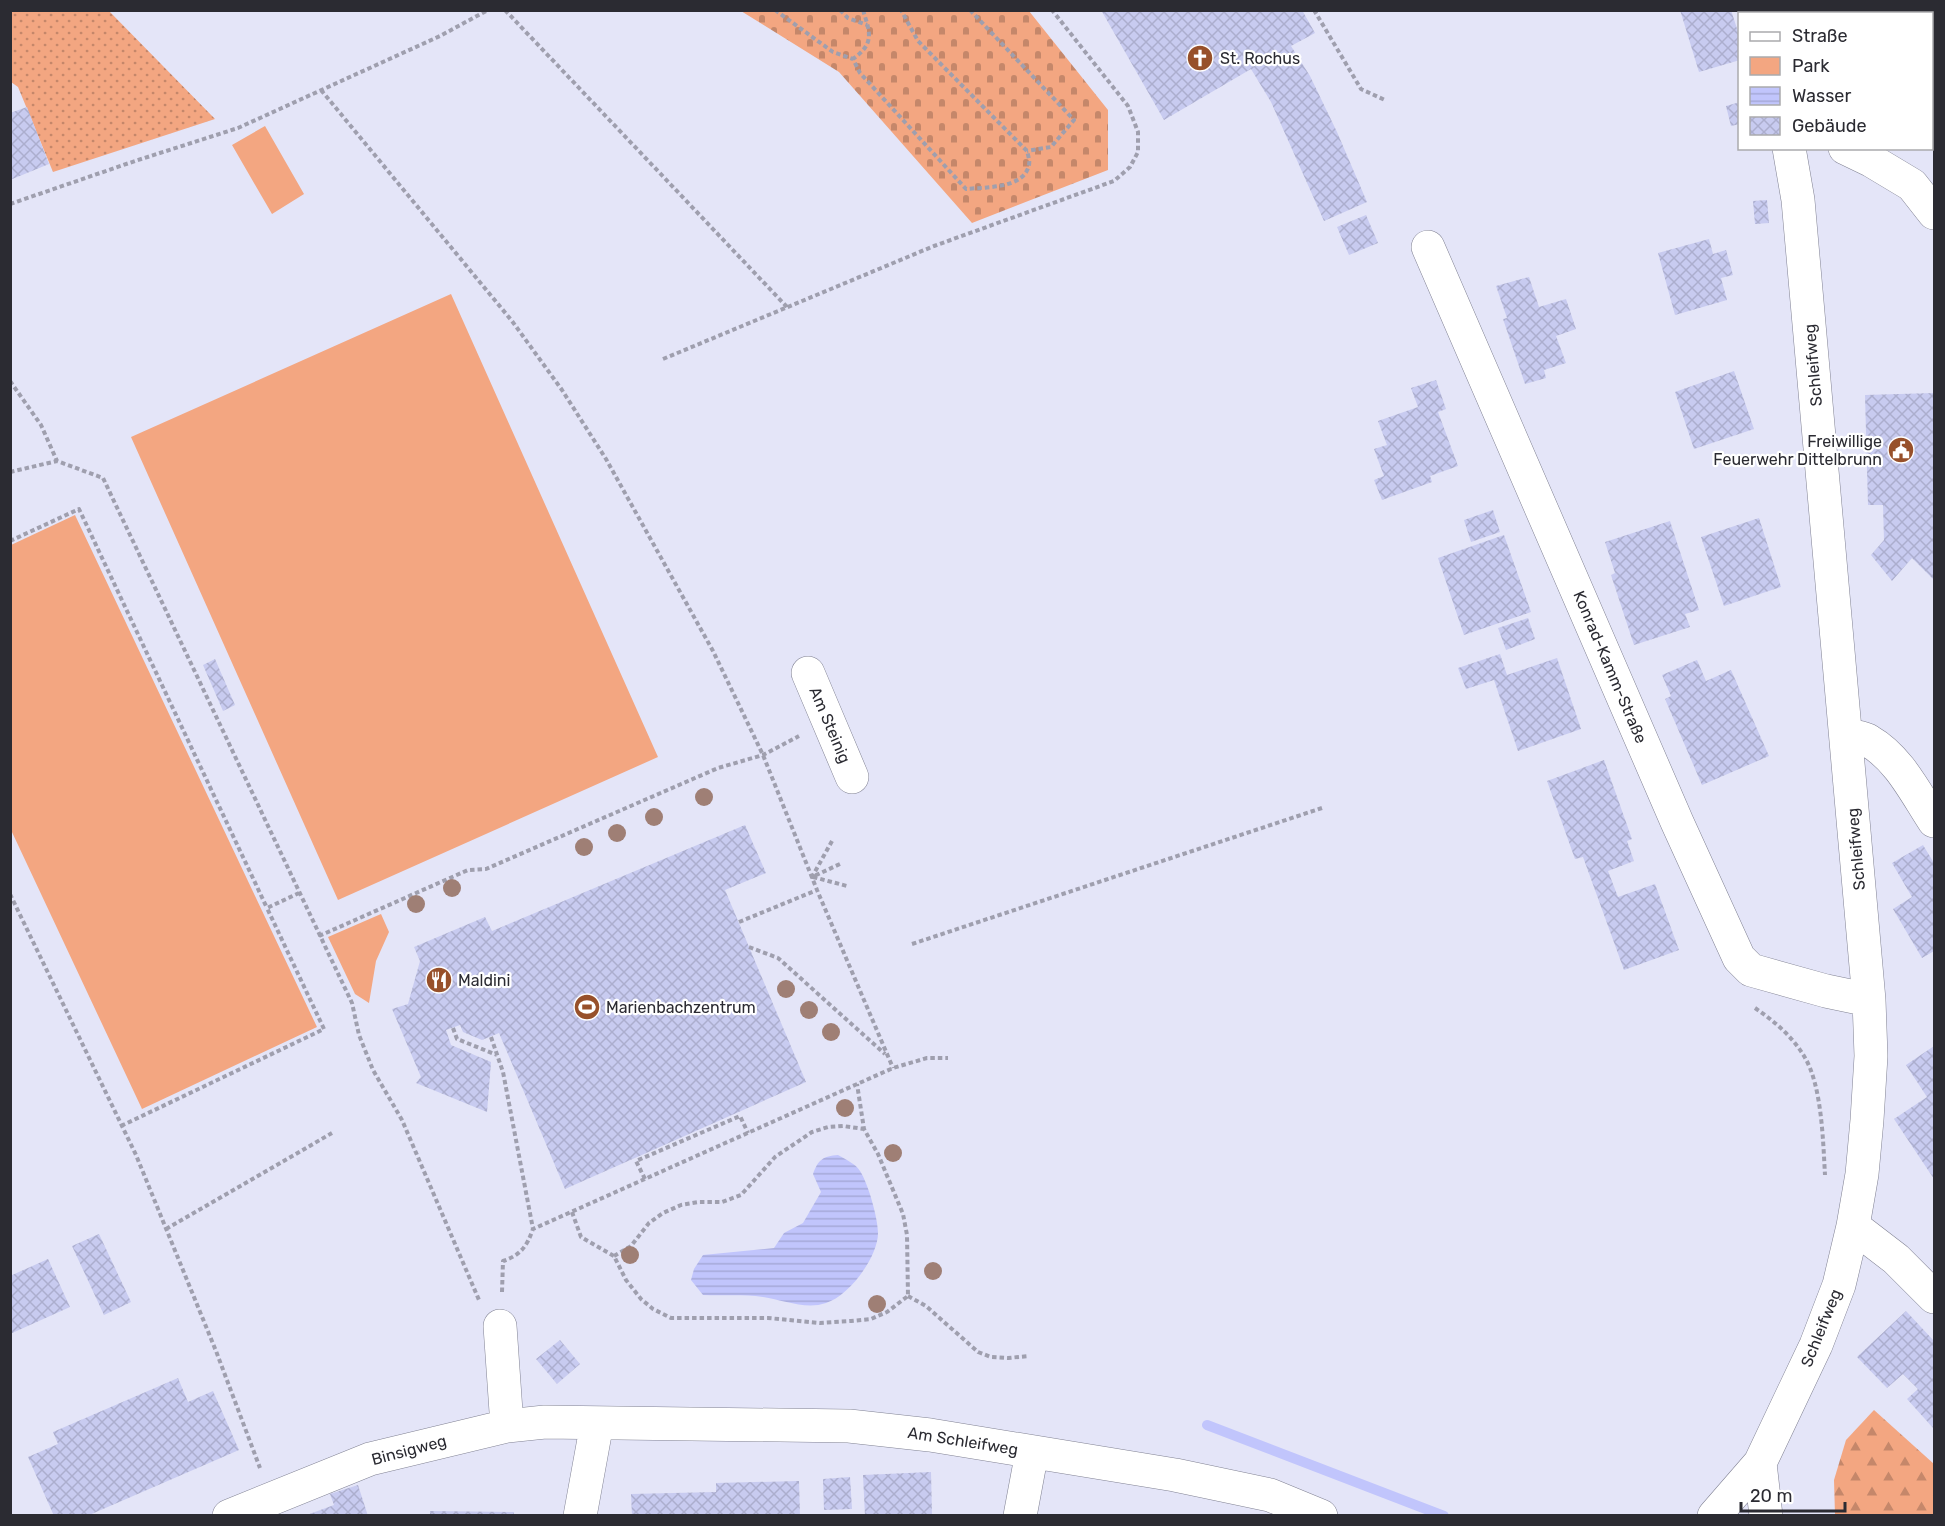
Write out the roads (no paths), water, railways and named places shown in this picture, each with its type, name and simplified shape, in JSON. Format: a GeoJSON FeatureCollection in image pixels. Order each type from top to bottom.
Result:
{"type":"FeatureCollection","features":[{"type":"Feature","properties":{"kind":"street","name":"Schleifweg"},"geometry":{"type":"LineString","coordinates":[[1714,1515],[1760,1463],[1820,1335],[1839,1285],[1862,1174],[1871,1056],[1869,1000],[1847,735],[1798,200],[1790,150]]}},
{"type":"Feature","properties":{"kind":"street"},"geometry":{"type":"LineString","coordinates":[[1849,150],[1912,185],[1935,213]]}},
{"type":"Feature","properties":{"kind":"street","name":"Konrad-Kamm-Straße"},"geometry":{"type":"LineString","coordinates":[[1428,247],[1677,822],[1739,958],[1751,970],[1826,991],[1869,1000]]}},
{"type":"Feature","properties":{"kind":"street","name":"Am Steinig"},"geometry":{"type":"LineString","coordinates":[[808,673],[852,777]]}},
{"type":"Feature","properties":{"kind":"street"},"geometry":{"type":"LineString","coordinates":[[1847,735],[1867,740],[1882,750],[1895,763],[1935,821]]}},
{"type":"Feature","properties":{"kind":"street"},"geometry":{"type":"LineString","coordinates":[[1853,1226],[1896,1258],[1935,1297]]}},
{"type":"Feature","properties":{"kind":"street"},"geometry":{"type":"LineString","coordinates":[[500,1326],[507,1426]]}},
{"type":"Feature","properties":{"kind":"street","name":"Binsigweg"},"geometry":{"type":"LineString","coordinates":[[229,1515],[370,1460],[507,1426],[545,1422],[597,1423]]}},
{"type":"Feature","properties":{"kind":"street"},"geometry":{"type":"LineString","coordinates":[[580,1515],[597,1423]]}},
{"type":"Feature","properties":{"kind":"street","name":"Am Schleifweg"},"geometry":{"type":"LineString","coordinates":[[597,1423],[849,1426],[930,1434],[1175,1475],[1270,1495],[1314,1514]]}},
{"type":"Feature","properties":{"kind":"street"},"geometry":{"type":"LineString","coordinates":[[1020,1515],[1032,1452]]}},
{"type":"Feature","properties":{"kind":"street"},"geometry":{"type":"LineString","coordinates":[[1760,1463],[1766,1515]]}},
{"type":"Feature","properties":{"kind":"water"},"geometry":{"type":"Polygon","coordinates":[[[838,1155],[856,1166],[863,1176],[878,1227],[877,1243],[873,1253],[853,1284],[835,1299],[818,1305],[803,1305],[756,1296],[703,1295],[691,1280],[694,1269],[703,1255],[774,1248],[784,1233],[803,1223],[821,1192],[813,1174],[817,1165],[828,1156],[838,1155]]]}},
{"type":"Feature","properties":{"kind":"waterway"},"geometry":{"type":"LineString","coordinates":[[1207,1425],[1444,1516]]}},
{"type":"Feature","properties":{"kind":"place","name":"St. Rochus"},"geometry":{"type":"Point","coordinates":[1200,58]}},
{"type":"Feature","properties":{"kind":"place","name":"Freiwillige Feuerwehr Dittelbrunn"},"geometry":{"type":"Point","coordinates":[1901,450]}},
{"type":"Feature","properties":{"kind":"place","name":"Maldini"},"geometry":{"type":"Point","coordinates":[439,980]}},
{"type":"Feature","properties":{"kind":"place","name":"Marienbachzentrum"},"geometry":{"type":"Point","coordinates":[587,1007]}}]}
